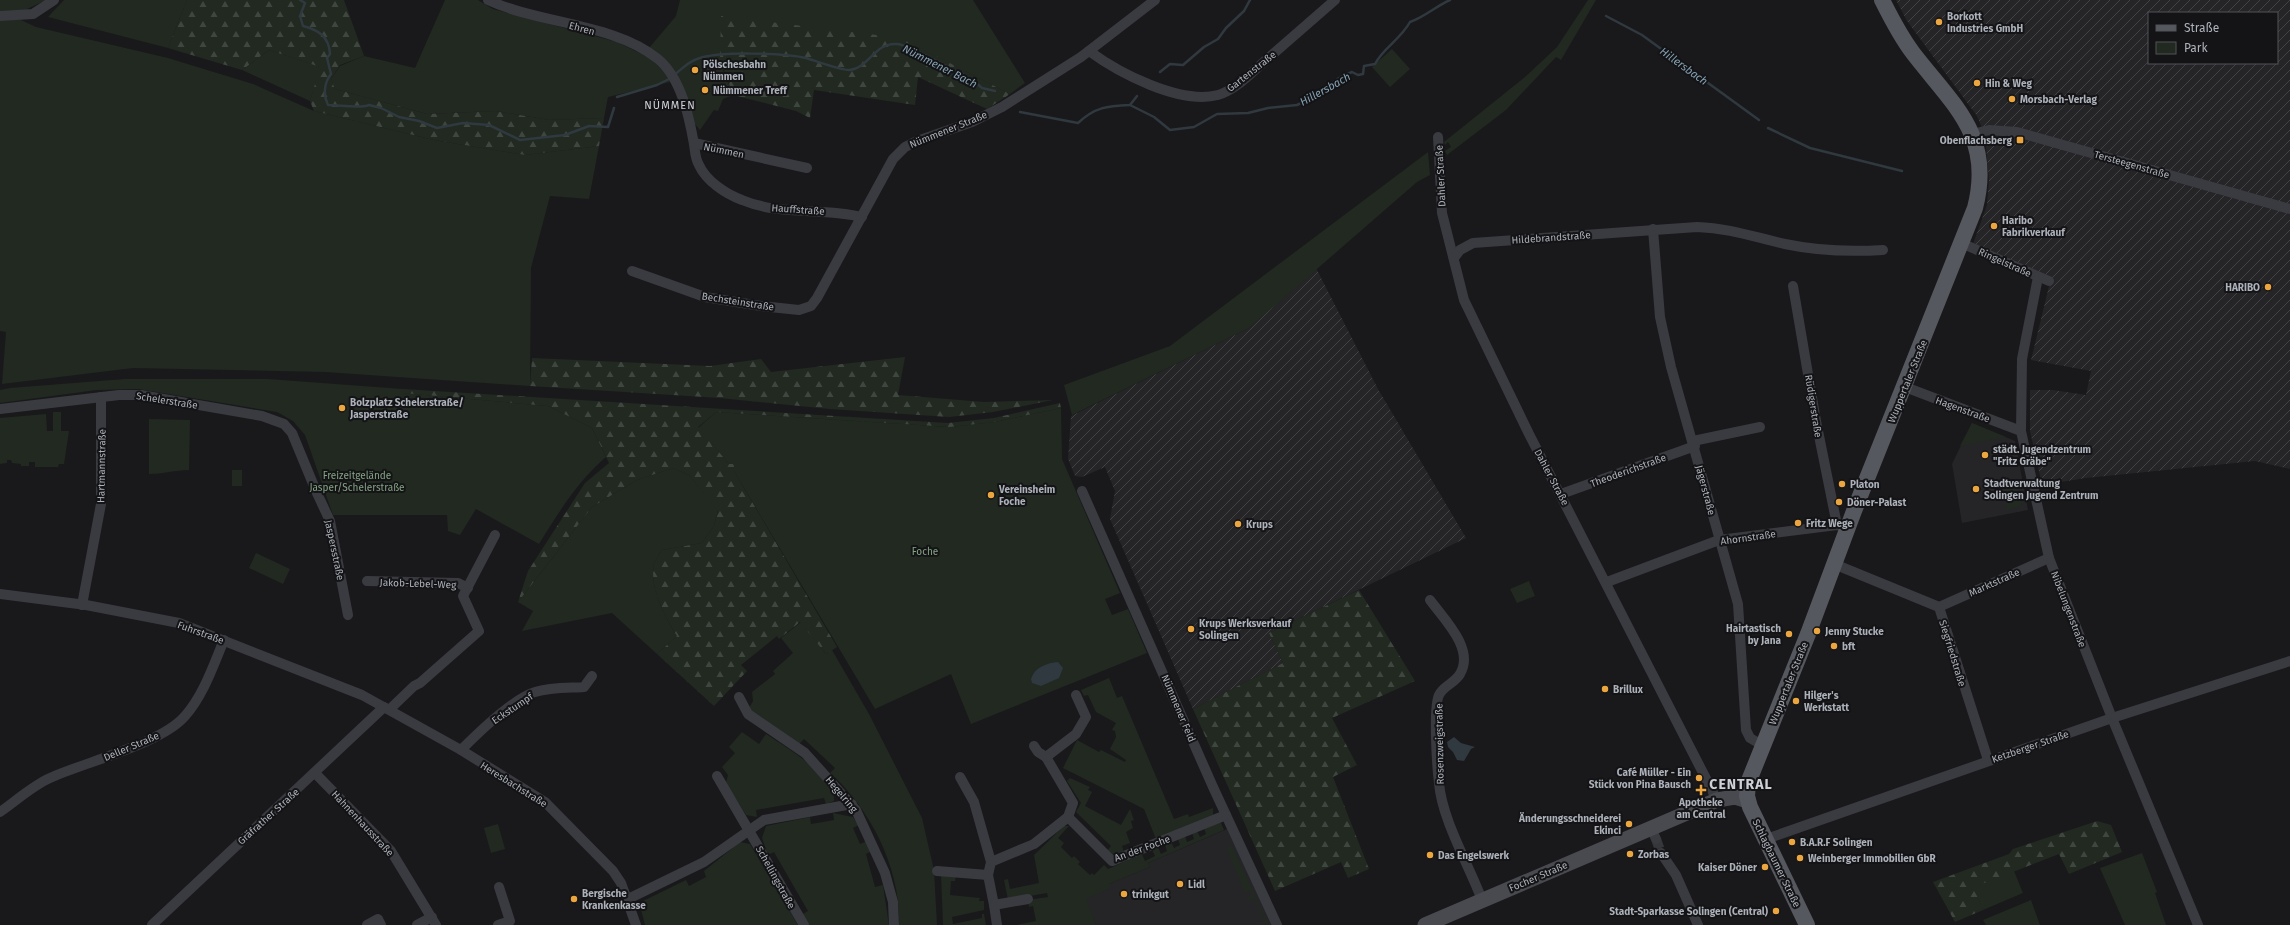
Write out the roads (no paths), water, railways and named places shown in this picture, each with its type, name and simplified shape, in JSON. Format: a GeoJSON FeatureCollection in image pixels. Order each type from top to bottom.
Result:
{"type":"FeatureCollection","features":[{"type":"Feature","properties":{"kind":"main road","name":"Wuppertaler Straße"},"geometry":{"type":"LineString","coordinates":[[1750,775],[1834,564],[1842,527],[1905,387],[1975,208],[1980,184],[1978,160],[1972,134],[1955,103],[1901,35],[1882,0]]}},
{"type":"Feature","properties":{"kind":"main road","name":"Focher Straße"},"geometry":{"type":"LineString","coordinates":[[1425,925],[1482,900],[1654,834],[1721,799],[1750,775]]}},
{"type":"Feature","properties":{"kind":"main road","name":"Schlagbaumer Straße"},"geometry":{"type":"LineString","coordinates":[[1750,775],[1747,789],[1748,801],[1807,925]]}},
{"type":"Feature","properties":{"kind":"main road","name":"Schlagbaumer Straße"},"geometry":{"type":"LineString","coordinates":[[1750,775],[1751,784],[1760,812]]}},
{"type":"Feature","properties":{"kind":"main road","name":"Focher Straße"},"geometry":{"type":"LineString","coordinates":[[1721,799],[1735,797],[1748,801]]}},
{"type":"Feature","properties":{"kind":"main road","name":"Schlagbaumer Straße"},"geometry":{"type":"LineString","coordinates":[[1748,801],[1760,812],[1779,835],[1817,925]]}},
{"type":"Feature","properties":{"kind":"street"},"geometry":{"type":"LineString","coordinates":[[0,16],[33,14],[54,0]]}},
{"type":"Feature","properties":{"kind":"street","name":"Ehren"},"geometry":{"type":"LineString","coordinates":[[488,0],[514,10],[614,37],[650,54],[672,74]]}},
{"type":"Feature","properties":{"kind":"street","name":"Nümmener Straße"},"geometry":{"type":"LineString","coordinates":[[799,310],[806,309],[814,302],[893,159],[905,146],[972,122],[1002,107],[1089,51],[1155,0]]}},
{"type":"Feature","properties":{"kind":"street","name":"Gartenstraße"},"geometry":{"type":"LineString","coordinates":[[1089,51],[1108,64],[1154,86],[1190,96],[1218,95],[1238,84],[1335,0]]}},
{"type":"Feature","properties":{"kind":"street","name":"Nümmen"},"geometry":{"type":"LineString","coordinates":[[672,74],[694,143],[807,168]]}},
{"type":"Feature","properties":{"kind":"street","name":"Tersteegenstraße"},"geometry":{"type":"LineString","coordinates":[[1972,134],[1995,130],[2018,132],[2290,208]]}},
{"type":"Feature","properties":{"kind":"street","name":"Dahler Straße"},"geometry":{"type":"LineString","coordinates":[[1438,137],[1442,213],[1464,300],[1561,494],[1721,799]]}},
{"type":"Feature","properties":{"kind":"street","name":"Hauffstraße"},"geometry":{"type":"LineString","coordinates":[[694,143],[698,163],[705,174],[725,191],[742,200],[771,208],[843,212],[862,217]]}},
{"type":"Feature","properties":{"kind":"street"},"geometry":{"type":"LineString","coordinates":[[1654,229],[1717,228],[1786,244],[1826,250],[1883,250]]}},
{"type":"Feature","properties":{"kind":"street","name":"Hildebrandstraße"},"geometry":{"type":"LineString","coordinates":[[1454,258],[1460,250],[1473,243],[1654,229]]}},
{"type":"Feature","properties":{"kind":"street","name":"Jägerstraße"},"geometry":{"type":"LineString","coordinates":[[1654,229],[1660,317],[1671,367],[1738,604],[1746,730],[1750,738],[1762,745]]}},
{"type":"Feature","properties":{"kind":"street","name":"Ringelstraße"},"geometry":{"type":"LineString","coordinates":[[1961,243],[2038,277],[2049,280]]}},
{"type":"Feature","properties":{"kind":"street","name":"Bechsteinstraße"},"geometry":{"type":"LineString","coordinates":[[632,272],[704,297],[799,310]]}},
{"type":"Feature","properties":{"kind":"street","name":"Nibelungenstraße"},"geometry":{"type":"LineString","coordinates":[[2038,277],[2022,358],[2022,431],[2049,558],[2112,718],[2198,925]]}},
{"type":"Feature","properties":{"kind":"street","name":"Rüdigerstraße"},"geometry":{"type":"LineString","coordinates":[[1793,286],[1816,421],[1842,527]]}},
{"type":"Feature","properties":{"kind":"street","name":"Hagenstraße"},"geometry":{"type":"LineString","coordinates":[[1905,387],[2022,431]]}},
{"type":"Feature","properties":{"kind":"street","name":"Schelerstraße"},"geometry":{"type":"LineString","coordinates":[[0,409],[131,394],[160,397],[262,416],[284,424]]}},
{"type":"Feature","properties":{"kind":"street","name":"Hartmannstraße"},"geometry":{"type":"LineString","coordinates":[[82,605],[101,504],[101,397]]}},
{"type":"Feature","properties":{"kind":"street","name":"Jaspersstraße"},"geometry":{"type":"LineString","coordinates":[[284,424],[292,433],[330,521],[348,615]]}},
{"type":"Feature","properties":{"kind":"street","name":"Theoderichstraße"},"geometry":{"type":"LineString","coordinates":[[1561,494],[1694,444],[1760,427]]}},
{"type":"Feature","properties":{"kind":"street","name":"Nümmener Feld"},"geometry":{"type":"LineString","coordinates":[[1082,491],[1226,815],[1277,925]]}},
{"type":"Feature","properties":{"kind":"street","name":"Ahornstraße"},"geometry":{"type":"LineString","coordinates":[[1607,582],[1719,540],[1842,527]]}},
{"type":"Feature","properties":{"kind":"street","name":"Jakob-Lebel-Weg"},"geometry":{"type":"LineString","coordinates":[[387,708],[414,686],[420,683],[479,631],[463,596],[495,535]]}},
{"type":"Feature","properties":{"kind":"street","name":"Marktstraße"},"geometry":{"type":"LineString","coordinates":[[1939,607],[2049,558]]}},
{"type":"Feature","properties":{"kind":"street","name":"Siegfriedstraße"},"geometry":{"type":"LineString","coordinates":[[1834,564],[1939,607],[1988,760]]}},
{"type":"Feature","properties":{"kind":"street","name":"Jakob-Lebel-Weg"},"geometry":{"type":"LineString","coordinates":[[367,581],[458,583],[468,588]]}},
{"type":"Feature","properties":{"kind":"street","name":"Fuhrstraße"},"geometry":{"type":"LineString","coordinates":[[0,594],[82,605],[179,623],[362,695],[387,708]]}},
{"type":"Feature","properties":{"kind":"street","name":"Rosenzweigstraße"},"geometry":{"type":"LineString","coordinates":[[1430,600],[1464,652],[1464,663],[1461,673],[1441,692],[1438,698],[1436,737],[1438,782],[1442,802],[1482,900]]}},
{"type":"Feature","properties":{"kind":"street","name":"Deller Straße"},"geometry":{"type":"LineString","coordinates":[[0,812],[49,778],[151,738],[176,724],[185,717],[203,690],[224,640]]}},
{"type":"Feature","properties":{"kind":"street","name":"Ketzberger Straße"},"geometry":{"type":"LineString","coordinates":[[1779,835],[1988,760],[2112,718],[2290,661]]}},
{"type":"Feature","properties":{"kind":"street","name":"Eckstumpf"},"geometry":{"type":"LineString","coordinates":[[461,750],[482,728],[528,695],[550,689],[584,687],[592,676]]}},
{"type":"Feature","properties":{"kind":"street"},"geometry":{"type":"LineString","coordinates":[[1046,756],[1076,734],[1086,717],[1076,695]]}},
{"type":"Feature","properties":{"kind":"street","name":"Hegelring"},"geometry":{"type":"LineString","coordinates":[[739,697],[748,714],[805,753],[852,804],[860,816],[885,873],[893,902],[894,925]]}},
{"type":"Feature","properties":{"kind":"street","name":"Heresbachstraße"},"geometry":{"type":"LineString","coordinates":[[387,708],[461,750],[554,810],[613,871],[628,899],[636,925]]}},
{"type":"Feature","properties":{"kind":"street","name":"Gräfrather Straße"},"geometry":{"type":"LineString","coordinates":[[152,925],[387,708]]}},
{"type":"Feature","properties":{"kind":"street"},"geometry":{"type":"LineString","coordinates":[[991,862],[1034,844],[1068,817],[1073,804],[1046,756],[1038,752],[1034,746]]}},
{"type":"Feature","properties":{"kind":"street","name":"Hahnenhausstraße"},"geometry":{"type":"LineString","coordinates":[[315,773],[391,851],[434,921],[417,925]]}},
{"type":"Feature","properties":{"kind":"street","name":"Schellingstraße"},"geometry":{"type":"LineString","coordinates":[[717,776],[750,829],[804,925]]}},
{"type":"Feature","properties":{"kind":"street"},"geometry":{"type":"LineString","coordinates":[[960,777],[974,802],[991,862],[988,875],[997,925]]}},
{"type":"Feature","properties":{"kind":"street"},"geometry":{"type":"LineString","coordinates":[[628,899],[704,862],[764,820],[852,804]]}},
{"type":"Feature","properties":{"kind":"street","name":"An der Foche"},"geometry":{"type":"LineString","coordinates":[[1068,817],[1112,862],[1226,815]]}},
{"type":"Feature","properties":{"kind":"street"},"geometry":{"type":"LineString","coordinates":[[1661,853],[1676,875],[1698,925]]}},
{"type":"Feature","properties":{"kind":"street"},"geometry":{"type":"LineString","coordinates":[[937,871],[988,875]]}},
{"type":"Feature","properties":{"kind":"street"},"geometry":{"type":"LineString","coordinates":[[498,925],[510,922],[499,887]]}},
{"type":"Feature","properties":{"kind":"street"},"geometry":{"type":"LineString","coordinates":[[994,905],[1028,899]]}},
{"type":"Feature","properties":{"kind":"street"},"geometry":{"type":"LineString","coordinates":[[367,925],[378,919],[381,925]]}},
{"type":"Feature","properties":{"kind":"waterway","name":"Nümmener Bach"},"geometry":{"type":"LineString","coordinates":[[300,0],[305,3],[300,16],[303,26],[322,35],[325,38],[329,48],[330,54],[327,58],[331,74],[327,81],[325,93],[328,105],[355,107],[369,105],[381,108],[399,117],[419,121],[437,128],[463,123],[489,125],[520,140],[565,135],[589,126],[608,127],[614,108]]}},
{"type":"Feature","properties":{"kind":"waterway","name":"Nümmener Bach"},"geometry":{"type":"LineString","coordinates":[[1160,72],[1170,64],[1183,65],[1204,47],[1218,39],[1226,28],[1244,11],[1250,0]]}},
{"type":"Feature","properties":{"kind":"waterway","name":"Hillersbach"},"geometry":{"type":"LineString","coordinates":[[1130,105],[1154,117],[1170,130],[1194,127],[1217,114],[1248,113],[1268,108],[1297,105],[1328,90],[1335,81],[1345,75],[1352,72],[1358,75],[1363,74],[1364,66],[1375,64],[1382,53],[1401,34],[1410,22],[1450,0]]}},
{"type":"Feature","properties":{"kind":"waterway","name":"Hillersbach"},"geometry":{"type":"LineString","coordinates":[[1606,16],[1642,35],[1759,120]]}},
{"type":"Feature","properties":{"kind":"waterway","name":"Nümmener Bach"},"geometry":{"type":"LineString","coordinates":[[674,75],[694,60],[707,56],[735,54],[796,56],[829,66],[850,70],[862,65],[883,47],[889,44],[897,44],[913,49],[935,60],[974,81],[982,88],[995,91]]}},
{"type":"Feature","properties":{"kind":"waterway","name":"Nümmener Bach"},"geometry":{"type":"LineString","coordinates":[[617,97],[657,85],[671,78]]}},
{"type":"Feature","properties":{"kind":"waterway","name":"Nümmener Bach"},"geometry":{"type":"LineString","coordinates":[[1020,112],[1078,123],[1090,114],[1102,108],[1130,105],[1137,96]]}},
{"type":"Feature","properties":{"kind":"waterway","name":"Hillersbach"},"geometry":{"type":"LineString","coordinates":[[1768,128],[1810,148],[1902,171]]}},
{"type":"Feature","properties":{"kind":"tunnel"},"geometry":{"type":"LineString","coordinates":[[1656,839],[1661,853]]}},
{"type":"Feature","properties":{"kind":"place","name":"Borkott Industries GmbH"},"geometry":{"type":"Point","coordinates":[1939,22]}},
{"type":"Feature","properties":{"kind":"place","name":"Pölschesbahn Nümmen"},"geometry":{"type":"Point","coordinates":[695,70]}},
{"type":"Feature","properties":{"kind":"place","name":"Hin & Weg"},"geometry":{"type":"Point","coordinates":[1977,83]}},
{"type":"Feature","properties":{"kind":"place","name":"Nümmener Treff"},"geometry":{"type":"Point","coordinates":[705,90]}},
{"type":"Feature","properties":{"kind":"place","name":"Morsbach-Verlag"},"geometry":{"type":"Point","coordinates":[2012,99]}},
{"type":"Feature","properties":{"kind":"place","name":"Obenflachsberg"},"geometry":{"type":"Point","coordinates":[2020,140]}},
{"type":"Feature","properties":{"kind":"place","name":"Haribo Fabrikverkauf"},"geometry":{"type":"Point","coordinates":[1994,226]}},
{"type":"Feature","properties":{"kind":"place","name":"HARIBO"},"geometry":{"type":"Point","coordinates":[2268,287]}},
{"type":"Feature","properties":{"kind":"place","name":"Bolzplatz Schelerstraße/ Jasperstraße"},"geometry":{"type":"Point","coordinates":[342,408]}},
{"type":"Feature","properties":{"kind":"place","name":"städt. Jugendzentrum \"Fritz Gräbe\""},"geometry":{"type":"Point","coordinates":[1985,455]}},
{"type":"Feature","properties":{"kind":"place","name":"Platon"},"geometry":{"type":"Point","coordinates":[1842,484]}},
{"type":"Feature","properties":{"kind":"place","name":"Stadtverwaltung Solingen Jugend Zentrum"},"geometry":{"type":"Point","coordinates":[1976,489]}},
{"type":"Feature","properties":{"kind":"place","name":"Vereinsheim Foche"},"geometry":{"type":"Point","coordinates":[991,495]}},
{"type":"Feature","properties":{"kind":"place","name":"Döner-Palast"},"geometry":{"type":"Point","coordinates":[1839,502]}},
{"type":"Feature","properties":{"kind":"place","name":"Fritz Wege"},"geometry":{"type":"Point","coordinates":[1798,523]}},
{"type":"Feature","properties":{"kind":"place","name":"Krups"},"geometry":{"type":"Point","coordinates":[1238,524]}},
{"type":"Feature","properties":{"kind":"place","name":"Krups Werksverkauf Solingen"},"geometry":{"type":"Point","coordinates":[1191,629]}},
{"type":"Feature","properties":{"kind":"place","name":"Jenny Stucke"},"geometry":{"type":"Point","coordinates":[1817,631]}},
{"type":"Feature","properties":{"kind":"place","name":"Hairtastisch by Jana"},"geometry":{"type":"Point","coordinates":[1789,634]}},
{"type":"Feature","properties":{"kind":"place","name":"bft"},"geometry":{"type":"Point","coordinates":[1834,646]}},
{"type":"Feature","properties":{"kind":"place","name":"Brillux"},"geometry":{"type":"Point","coordinates":[1605,689]}},
{"type":"Feature","properties":{"kind":"place","name":"Hilger's Werkstatt"},"geometry":{"type":"Point","coordinates":[1796,701]}},
{"type":"Feature","properties":{"kind":"place","name":"Café Müller - Ein Stück von Pina Bausch"},"geometry":{"type":"Point","coordinates":[1699,778]}},
{"type":"Feature","properties":{"kind":"place","name":"Apotheke am Central"},"geometry":{"type":"Point","coordinates":[1701,790]}},
{"type":"Feature","properties":{"kind":"place","name":"Änderungsschneiderei Ekinci"},"geometry":{"type":"Point","coordinates":[1629,824]}},
{"type":"Feature","properties":{"kind":"place","name":"B.A.R.F Solingen"},"geometry":{"type":"Point","coordinates":[1792,842]}},
{"type":"Feature","properties":{"kind":"place","name":"Zorbas"},"geometry":{"type":"Point","coordinates":[1630,854]}},
{"type":"Feature","properties":{"kind":"place","name":"Das Engelswerk"},"geometry":{"type":"Point","coordinates":[1430,855]}},
{"type":"Feature","properties":{"kind":"place","name":"Weinberger Immobilien GbR"},"geometry":{"type":"Point","coordinates":[1800,858]}},
{"type":"Feature","properties":{"kind":"place","name":"Kaiser Döner"},"geometry":{"type":"Point","coordinates":[1765,867]}},
{"type":"Feature","properties":{"kind":"place","name":"Lidl"},"geometry":{"type":"Point","coordinates":[1180,884]}},
{"type":"Feature","properties":{"kind":"place","name":"trinkgut"},"geometry":{"type":"Point","coordinates":[1124,894]}},
{"type":"Feature","properties":{"kind":"place","name":"Bergische Krankenkasse"},"geometry":{"type":"Point","coordinates":[574,899]}},
{"type":"Feature","properties":{"kind":"place","name":"Stadt-Sparkasse Solingen (Central)"},"geometry":{"type":"Point","coordinates":[1776,911]}},
{"type":"Feature","properties":{"kind":"district","name":"NÜMMEN"},"geometry":{"type":"Point","coordinates":[670,105]}},
{"type":"Feature","properties":{"kind":"district","name":"CENTRAL"},"geometry":{"type":"Point","coordinates":[1741,784]}},
{"type":"Feature","properties":{"kind":"park label","name":"Freizeitgelände Jasper/Schelerstraße"},"geometry":{"type":"Point","coordinates":[357,480]}},
{"type":"Feature","properties":{"kind":"park label","name":"Foche"},"geometry":{"type":"Point","coordinates":[925,551]}}]}
